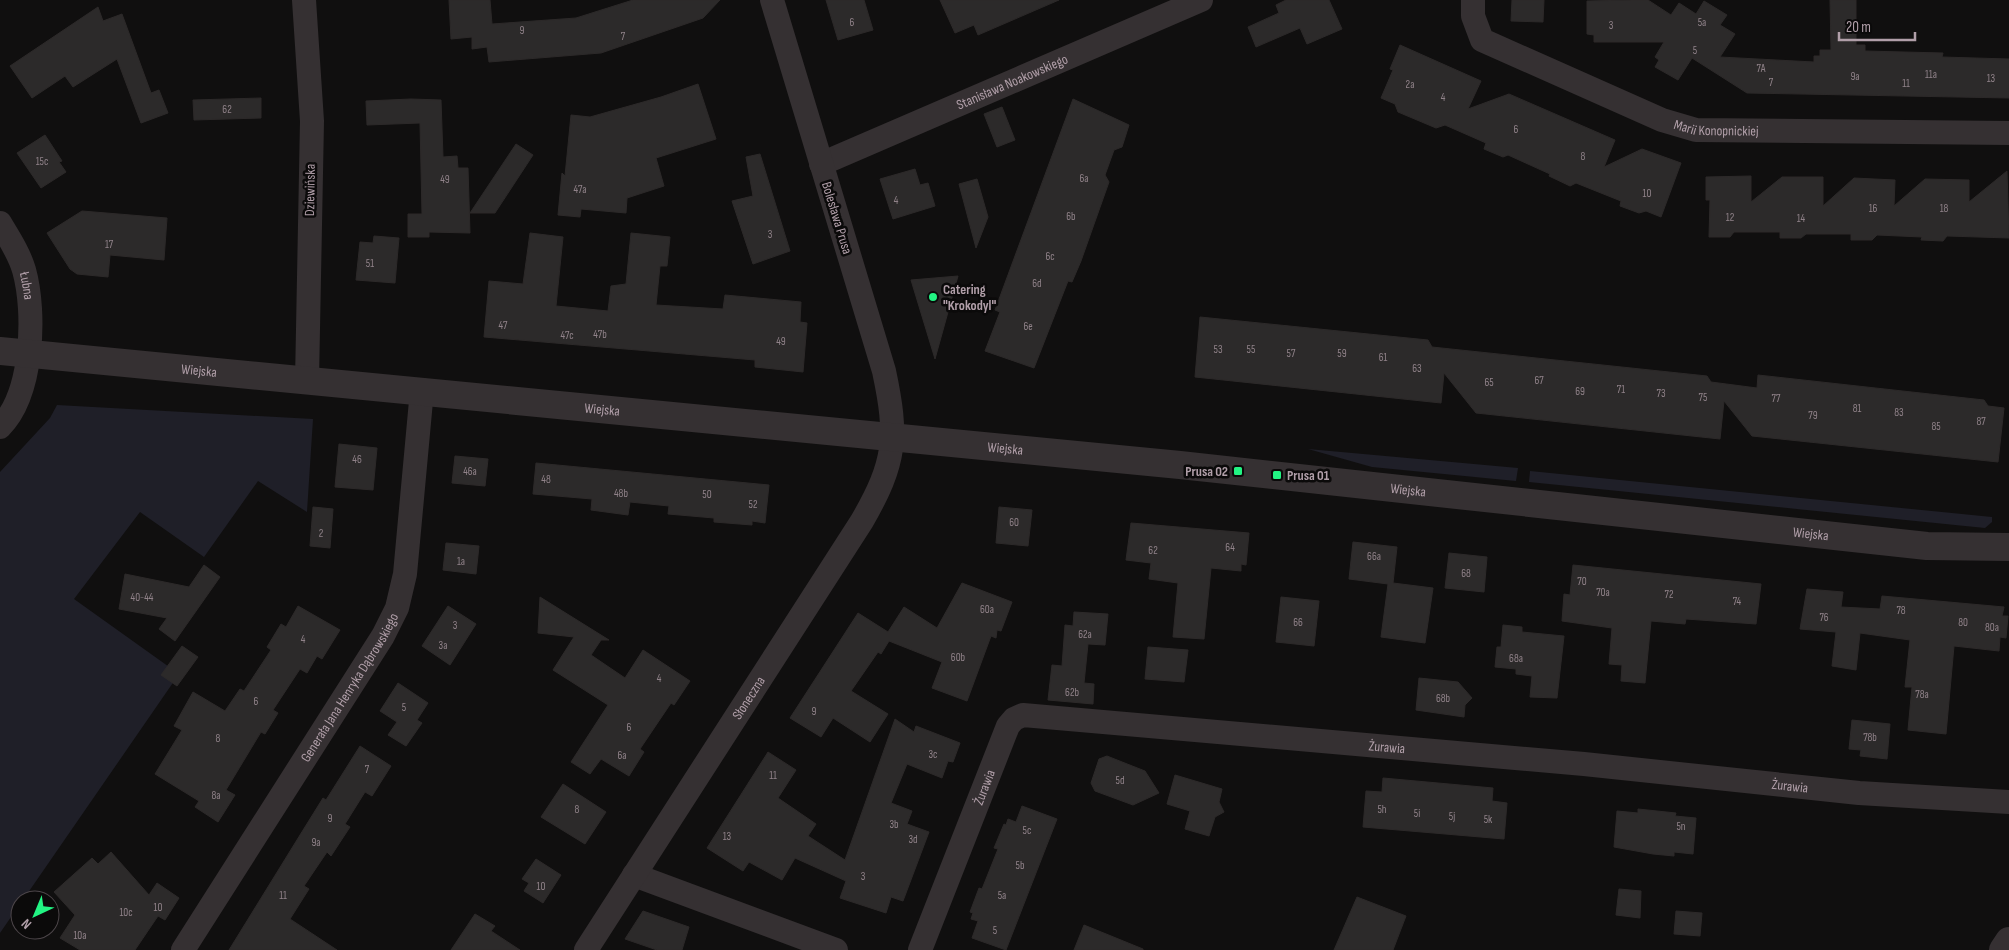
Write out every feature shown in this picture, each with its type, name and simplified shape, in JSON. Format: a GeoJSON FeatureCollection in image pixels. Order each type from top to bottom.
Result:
{"type":"FeatureCollection","features":[{"type":"Feature","properties":{"kind":"street","name":"Dziewińska"},"geometry":{"type":"LineString","coordinates":[[304,0],[312,121],[307,381]]}},
{"type":"Feature","properties":{"kind":"street","name":"Bolesława Prusa"},"geometry":{"type":"LineString","coordinates":[[772,0],[884,371],[891,401],[894,437]]}},
{"type":"Feature","properties":{"kind":"street","name":"Stanisława Noakowskiego"},"geometry":{"type":"LineString","coordinates":[[821,164],[1201,0]]}},
{"type":"Feature","properties":{"kind":"street","name":"Marii Konopnickiej"},"geometry":{"type":"LineString","coordinates":[[1473,0],[1473,16],[1482,40],[1662,120],[1696,130],[2009,133]]}},
{"type":"Feature","properties":{"kind":"street","name":"Łubna"},"geometry":{"type":"LineString","coordinates":[[0,223],[24,270],[30,303],[30,354],[18,398],[0,427]]}},
{"type":"Feature","properties":{"kind":"street","name":"Wiejska"},"geometry":{"type":"LineString","coordinates":[[0,351],[307,381],[422,390],[1190,466],[1927,546],[2009,548]]}},
{"type":"Feature","properties":{"kind":"street","name":"Generała Jana Henryka Dąbrowskiego"},"geometry":{"type":"LineString","coordinates":[[183,950],[383,636],[397,608],[405,574],[422,390]]}},
{"type":"Feature","properties":{"kind":"street","name":"Słoneczna"},"geometry":{"type":"LineString","coordinates":[[586,950],[862,521],[875,498],[888,464],[894,437]]}},
{"type":"Feature","properties":{"kind":"street","name":"Żurawia"},"geometry":{"type":"LineString","coordinates":[[920,950],[1008,726],[1014,718],[1023,715],[1584,764],[1859,793],[2009,802]]}},
{"type":"Feature","properties":{"kind":"street"},"geometry":{"type":"LineString","coordinates":[[634,875],[836,950]]}},
{"type":"Feature","properties":{"kind":"street"},"geometry":{"type":"LineString","coordinates":[[2003,950],[2009,942]]}},
{"type":"Feature","properties":{"kind":"shaded area"},"geometry":{"type":"Polygon","coordinates":[[[57,405],[313,419],[307,512],[258,481],[204,557],[140,512],[74,599],[179,674],[30,890],[10,890],[10,918],[0,933],[0,472],[50,418],[57,405]]]}},
{"type":"Feature","properties":{"kind":"shaded area"},"geometry":{"type":"Polygon","coordinates":[[[1308,449],[1518,468],[1516,481],[1372,467],[1308,449]]]}},
{"type":"Feature","properties":{"kind":"shaded area"},"geometry":{"type":"Polygon","coordinates":[[[1530,471],[1992,517],[1992,522],[1985,528],[1529,482],[1530,471]]]}},
{"type":"Feature","properties":{"kind":"building"},"geometry":{"type":"Polygon","coordinates":[[[449,0],[490,0],[492,24],[576,18],[633,0],[720,0],[703,18],[601,53],[489,62],[487,47],[472,49],[472,37],[451,39],[449,0]]]}},
{"type":"Feature","properties":{"kind":"building"},"geometry":{"type":"Polygon","coordinates":[[[826,0],[864,0],[873,30],[838,40],[826,0]]]}},
{"type":"Feature","properties":{"kind":"building"},"geometry":{"type":"Polygon","coordinates":[[[940,0],[1059,0],[978,35],[974,25],[955,33],[940,0]]]}},
{"type":"Feature","properties":{"kind":"building"},"geometry":{"type":"Polygon","coordinates":[[[1286,0],[1329,0],[1342,29],[1307,44],[1300,28],[1256,47],[1248,27],[1279,13],[1276,5],[1286,0]]]}},
{"type":"Feature","properties":{"kind":"building"},"geometry":{"type":"Polygon","coordinates":[[[1512,0],[1544,0],[1543,22],[1511,21],[1512,0]]]}},
{"type":"Feature","properties":{"kind":"building"},"geometry":{"type":"Polygon","coordinates":[[[1648,0],[1671,15],[1679,3],[1696,14],[1704,1],[1727,15],[1720,25],[1735,34],[1720,57],[1814,62],[1814,56],[1820,56],[1820,50],[1831,50],[1830,0],[1856,0],[1856,45],[1865,45],[1865,51],[1943,53],[1942,57],[2009,59],[2009,98],[1747,93],[1692,58],[1678,80],[1655,67],[1659,60],[1655,57],[1664,42],[1594,42],[1594,35],[1587,34],[1587,1],[1648,0]]]}},
{"type":"Feature","properties":{"kind":"building"},"geometry":{"type":"Polygon","coordinates":[[[98,7],[103,21],[122,14],[151,93],[159,90],[168,113],[141,123],[117,59],[73,87],[65,76],[32,98],[10,66],[98,7]]]}},
{"type":"Feature","properties":{"kind":"building"},"geometry":{"type":"Polygon","coordinates":[[[1400,45],[1481,81],[1468,109],[1509,94],[1615,140],[1604,167],[1642,149],[1681,163],[1661,217],[1646,211],[1639,213],[1620,206],[1621,201],[1576,183],[1570,186],[1549,176],[1550,174],[1508,155],[1503,157],[1484,149],[1486,143],[1445,125],[1436,128],[1398,112],[1395,104],[1381,98],[1393,70],[1390,69],[1400,45]]]}},
{"type":"Feature","properties":{"kind":"building"},"geometry":{"type":"Polygon","coordinates":[[[698,84],[716,139],[656,158],[664,186],[627,198],[626,213],[581,209],[580,217],[558,215],[562,173],[565,176],[571,115],[590,117],[661,97],[698,84]]]}},
{"type":"Feature","properties":{"kind":"building"},"geometry":{"type":"Polygon","coordinates":[[[261,98],[261,118],[194,120],[193,100],[261,98]]]}},
{"type":"Feature","properties":{"kind":"building"},"geometry":{"type":"Polygon","coordinates":[[[1073,99],[1129,125],[1122,147],[1114,150],[1105,175],[1109,182],[1081,261],[1072,282],[1068,281],[1034,368],[985,351],[1000,312],[995,310],[1073,99]]]}},
{"type":"Feature","properties":{"kind":"building"},"geometry":{"type":"Polygon","coordinates":[[[441,100],[443,157],[457,156],[458,168],[468,168],[470,233],[429,232],[429,237],[408,237],[408,214],[422,214],[420,123],[367,125],[366,101],[441,100]]]}},
{"type":"Feature","properties":{"kind":"building"},"geometry":{"type":"Polygon","coordinates":[[[1002,107],[1015,140],[997,147],[984,114],[1002,107]]]}},
{"type":"Feature","properties":{"kind":"building"},"geometry":{"type":"Polygon","coordinates":[[[45,135],[62,161],[59,162],[66,172],[41,188],[17,153],[45,135]]]}},
{"type":"Feature","properties":{"kind":"building"},"geometry":{"type":"Polygon","coordinates":[[[516,144],[533,155],[495,213],[470,213],[516,144]]]}},
{"type":"Feature","properties":{"kind":"building"},"geometry":{"type":"Polygon","coordinates":[[[760,154],[790,251],[753,264],[732,201],[753,196],[746,157],[760,154]]]}},
{"type":"Feature","properties":{"kind":"building"},"geometry":{"type":"Polygon","coordinates":[[[915,169],[920,185],[928,183],[935,206],[893,219],[880,179],[915,169]]]}},
{"type":"Feature","properties":{"kind":"building"},"geometry":{"type":"Polygon","coordinates":[[[2007,171],[2009,238],[1947,236],[1943,241],[1921,240],[1922,237],[1877,235],[1872,240],[1851,240],[1851,234],[1806,234],[1801,238],[1780,238],[1780,232],[1734,232],[1730,237],[1709,237],[1710,200],[1706,200],[1706,177],[1751,176],[1751,202],[1782,177],[1823,177],[1823,206],[1854,178],[1895,180],[1894,206],[1925,179],[1969,180],[1969,202],[2007,171]]]}},
{"type":"Feature","properties":{"kind":"building"},"geometry":{"type":"Polygon","coordinates":[[[977,179],[988,217],[976,248],[959,184],[977,179]]]}},
{"type":"Feature","properties":{"kind":"building"},"geometry":{"type":"Polygon","coordinates":[[[82,211],[167,218],[164,260],[110,255],[108,277],[77,274],[70,269],[47,233],[82,211]]]}},
{"type":"Feature","properties":{"kind":"building"},"geometry":{"type":"Polygon","coordinates":[[[530,233],[563,237],[556,306],[608,311],[611,286],[626,284],[631,233],[670,237],[667,266],[660,266],[656,305],[723,309],[725,295],[801,302],[800,322],[807,323],[803,372],[755,367],[755,360],[484,337],[489,281],[523,284],[530,233]]]}},
{"type":"Feature","properties":{"kind":"building"},"geometry":{"type":"Polygon","coordinates":[[[374,236],[399,238],[395,283],[356,280],[360,242],[373,243],[374,236]]]}},
{"type":"Feature","properties":{"kind":"building"},"geometry":{"type":"Polygon","coordinates":[[[958,276],[935,359],[911,280],[958,276]]]}},
{"type":"Feature","properties":{"kind":"building"},"geometry":{"type":"Polygon","coordinates":[[[1200,317],[1428,340],[1432,347],[1707,376],[1711,382],[1757,388],[1758,375],[1984,400],[1988,406],[2004,408],[1998,462],[1752,436],[1724,401],[1720,439],[1476,413],[1444,373],[1441,403],[1195,377],[1200,317]]]}},
{"type":"Feature","properties":{"kind":"building"},"geometry":{"type":"Polygon","coordinates":[[[339,444],[377,448],[373,490],[335,487],[339,444]]]}},
{"type":"Feature","properties":{"kind":"building"},"geometry":{"type":"Polygon","coordinates":[[[455,456],[488,459],[485,486],[452,483],[455,456]]]}},
{"type":"Feature","properties":{"kind":"building"},"geometry":{"type":"Polygon","coordinates":[[[536,463],[769,485],[765,523],[752,521],[752,525],[714,522],[714,518],[668,514],[669,506],[630,502],[628,515],[591,510],[592,499],[533,494],[536,463]]]}},
{"type":"Feature","properties":{"kind":"building"},"geometry":{"type":"Polygon","coordinates":[[[313,507],[333,509],[330,548],[310,546],[313,507]]]}},
{"type":"Feature","properties":{"kind":"building"},"geometry":{"type":"Polygon","coordinates":[[[999,507],[1032,510],[1028,546],[996,543],[999,507]]]}},
{"type":"Feature","properties":{"kind":"building"},"geometry":{"type":"Polygon","coordinates":[[[1131,523],[1249,533],[1246,565],[1241,564],[1241,571],[1211,568],[1204,639],[1173,637],[1178,583],[1149,579],[1151,563],[1126,560],[1131,523]]]}},
{"type":"Feature","properties":{"kind":"building"},"geometry":{"type":"Polygon","coordinates":[[[1353,542],[1397,547],[1393,583],[1433,588],[1425,643],[1381,637],[1388,584],[1349,579],[1353,542]]]}},
{"type":"Feature","properties":{"kind":"building"},"geometry":{"type":"Polygon","coordinates":[[[446,543],[479,546],[476,574],[443,570],[446,543]]]}},
{"type":"Feature","properties":{"kind":"building"},"geometry":{"type":"Polygon","coordinates":[[[1449,553],[1487,557],[1484,592],[1445,588],[1449,553]]]}},
{"type":"Feature","properties":{"kind":"building"},"geometry":{"type":"Polygon","coordinates":[[[204,565],[220,577],[175,641],[159,629],[167,618],[119,609],[125,574],[189,587],[204,565]]]}},
{"type":"Feature","properties":{"kind":"building"},"geometry":{"type":"Polygon","coordinates":[[[1573,565],[1761,584],[1756,624],[1686,619],[1685,624],[1651,621],[1645,683],[1621,681],[1622,665],[1609,664],[1612,628],[1562,621],[1564,594],[1570,595],[1573,565]]]}},
{"type":"Feature","properties":{"kind":"building"},"geometry":{"type":"Polygon","coordinates":[[[962,583],[1012,602],[1001,631],[997,630],[996,638],[991,636],[967,701],[932,688],[942,662],[889,641],[881,654],[878,652],[851,691],[888,714],[870,742],[833,718],[821,737],[790,718],[858,613],[888,632],[904,607],[937,628],[962,583]]]}},
{"type":"Feature","properties":{"kind":"building"},"geometry":{"type":"Polygon","coordinates":[[[1807,589],[1843,592],[1841,607],[1880,609],[1882,596],[2004,607],[2002,616],[2008,616],[2006,638],[2000,637],[1999,651],[1954,646],[1946,734],[1908,730],[1912,687],[1905,687],[1910,640],[1860,633],[1856,670],[1832,666],[1836,632],[1800,629],[1807,589]]]}},
{"type":"Feature","properties":{"kind":"building"},"geometry":{"type":"Polygon","coordinates":[[[540,597],[609,640],[601,640],[591,655],[625,678],[643,650],[690,681],[674,705],[671,703],[640,749],[644,752],[629,776],[601,759],[590,774],[571,762],[608,705],[553,670],[574,637],[538,633],[540,597]]]}},
{"type":"Feature","properties":{"kind":"building"},"geometry":{"type":"Polygon","coordinates":[[[1281,597],[1319,601],[1314,646],[1276,642],[1281,597]]]}},
{"type":"Feature","properties":{"kind":"building"},"geometry":{"type":"Polygon","coordinates":[[[298,606],[340,630],[322,659],[317,656],[307,673],[300,669],[273,710],[278,713],[265,734],[261,732],[226,790],[235,795],[218,822],[195,807],[199,801],[155,774],[182,730],[174,726],[193,692],[225,711],[240,689],[244,691],[271,650],[267,647],[281,624],[286,627],[298,606]]]}},
{"type":"Feature","properties":{"kind":"building"},"geometry":{"type":"Polygon","coordinates":[[[448,606],[476,624],[450,665],[422,646],[448,606]]]}},
{"type":"Feature","properties":{"kind":"building"},"geometry":{"type":"Polygon","coordinates":[[[1074,612],[1108,614],[1105,645],[1088,644],[1084,683],[1094,684],[1093,704],[1048,700],[1052,665],[1062,666],[1065,625],[1073,626],[1074,612]]]}},
{"type":"Feature","properties":{"kind":"building"},"geometry":{"type":"Polygon","coordinates":[[[1503,625],[1522,627],[1522,632],[1564,636],[1557,698],[1530,697],[1532,676],[1516,674],[1516,669],[1495,667],[1497,647],[1501,647],[1503,625]]]}},
{"type":"Feature","properties":{"kind":"building"},"geometry":{"type":"Polygon","coordinates":[[[182,646],[198,657],[177,686],[161,675],[182,646]]]}},
{"type":"Feature","properties":{"kind":"building"},"geometry":{"type":"Polygon","coordinates":[[[1148,647],[1188,650],[1184,682],[1145,679],[1148,647]]]}},
{"type":"Feature","properties":{"kind":"building"},"geometry":{"type":"Polygon","coordinates":[[[1419,678],[1458,682],[1472,698],[1465,705],[1464,717],[1416,710],[1419,678]]]}},
{"type":"Feature","properties":{"kind":"building"},"geometry":{"type":"Polygon","coordinates":[[[398,683],[428,703],[417,720],[422,723],[406,746],[388,735],[397,722],[380,711],[398,683]]]}},
{"type":"Feature","properties":{"kind":"building"},"geometry":{"type":"Polygon","coordinates":[[[895,719],[914,732],[916,726],[960,743],[953,762],[948,761],[942,778],[907,764],[891,803],[912,811],[907,824],[929,832],[903,901],[891,897],[886,913],[840,898],[846,881],[795,858],[782,880],[749,862],[743,871],[707,848],[768,752],[796,770],[778,798],[816,824],[808,836],[845,860],[895,719]]]}},
{"type":"Feature","properties":{"kind":"building"},"geometry":{"type":"Polygon","coordinates":[[[1852,720],[1890,724],[1887,759],[1860,756],[1861,750],[1849,749],[1852,720]]]}},
{"type":"Feature","properties":{"kind":"building"},"geometry":{"type":"Polygon","coordinates":[[[360,746],[391,766],[372,796],[365,792],[345,824],[350,827],[331,856],[327,852],[304,886],[309,889],[290,919],[337,950],[229,950],[323,798],[326,800],[360,746]]]}},
{"type":"Feature","properties":{"kind":"building"},"geometry":{"type":"Polygon","coordinates":[[[1107,756],[1145,771],[1159,793],[1133,805],[1095,791],[1091,783],[1099,759],[1107,756]]]}},
{"type":"Feature","properties":{"kind":"building"},"geometry":{"type":"Polygon","coordinates":[[[1175,775],[1222,789],[1219,802],[1224,812],[1215,817],[1209,836],[1185,829],[1190,811],[1167,804],[1175,775]]]}},
{"type":"Feature","properties":{"kind":"building"},"geometry":{"type":"Polygon","coordinates":[[[1383,778],[1493,788],[1492,801],[1507,803],[1504,839],[1363,827],[1366,791],[1382,792],[1383,778]]]}},
{"type":"Feature","properties":{"kind":"building"},"geometry":{"type":"Polygon","coordinates":[[[563,784],[606,812],[585,844],[541,817],[563,784]]]}},
{"type":"Feature","properties":{"kind":"building"},"geometry":{"type":"Polygon","coordinates":[[[1022,806],[1057,819],[1006,950],[972,938],[978,921],[971,919],[973,913],[970,912],[979,888],[982,889],[998,849],[994,848],[1004,824],[1006,825],[1008,819],[1016,822],[1022,806]]]}},
{"type":"Feature","properties":{"kind":"building"},"geometry":{"type":"Polygon","coordinates":[[[1638,809],[1676,813],[1675,816],[1696,818],[1693,854],[1674,852],[1674,856],[1614,847],[1617,811],[1638,813],[1638,809]]]}},
{"type":"Feature","properties":{"kind":"building"},"geometry":{"type":"Polygon","coordinates":[[[111,852],[149,895],[157,883],[179,898],[165,920],[158,916],[135,950],[80,950],[60,938],[75,915],[60,899],[60,890],[56,890],[92,858],[98,864],[111,852]]]}},
{"type":"Feature","properties":{"kind":"building"},"geometry":{"type":"Polygon","coordinates":[[[536,859],[561,875],[543,903],[524,891],[529,883],[522,879],[536,859]]]}},
{"type":"Feature","properties":{"kind":"building"},"geometry":{"type":"Polygon","coordinates":[[[1619,889],[1641,891],[1640,918],[1616,915],[1619,889]]]}},
{"type":"Feature","properties":{"kind":"building"},"geometry":{"type":"Polygon","coordinates":[[[1357,897],[1406,916],[1393,950],[1334,950],[1357,897]]]}},
{"type":"Feature","properties":{"kind":"building"},"geometry":{"type":"Polygon","coordinates":[[[643,911],[689,927],[682,950],[657,950],[625,939],[643,911]]]}},
{"type":"Feature","properties":{"kind":"building"},"geometry":{"type":"Polygon","coordinates":[[[1676,911],[1702,913],[1700,936],[1674,934],[1676,911]]]}},
{"type":"Feature","properties":{"kind":"building"},"geometry":{"type":"Polygon","coordinates":[[[475,914],[495,926],[491,931],[520,950],[451,950],[475,914]]]}},
{"type":"Feature","properties":{"kind":"building"},"geometry":{"type":"Polygon","coordinates":[[[1084,925],[1143,949],[1143,950],[1074,950],[1084,925]]]}},
{"type":"Feature","properties":{"kind":"place","name":"Catering \"Krokodyl\""},"geometry":{"type":"Point","coordinates":[933,297]}},
{"type":"Feature","properties":{"kind":"place","name":"Prusa 02"},"geometry":{"type":"Point","coordinates":[1238,471]}},
{"type":"Feature","properties":{"kind":"place","name":"Prusa 01"},"geometry":{"type":"Point","coordinates":[1277,475]}}]}
